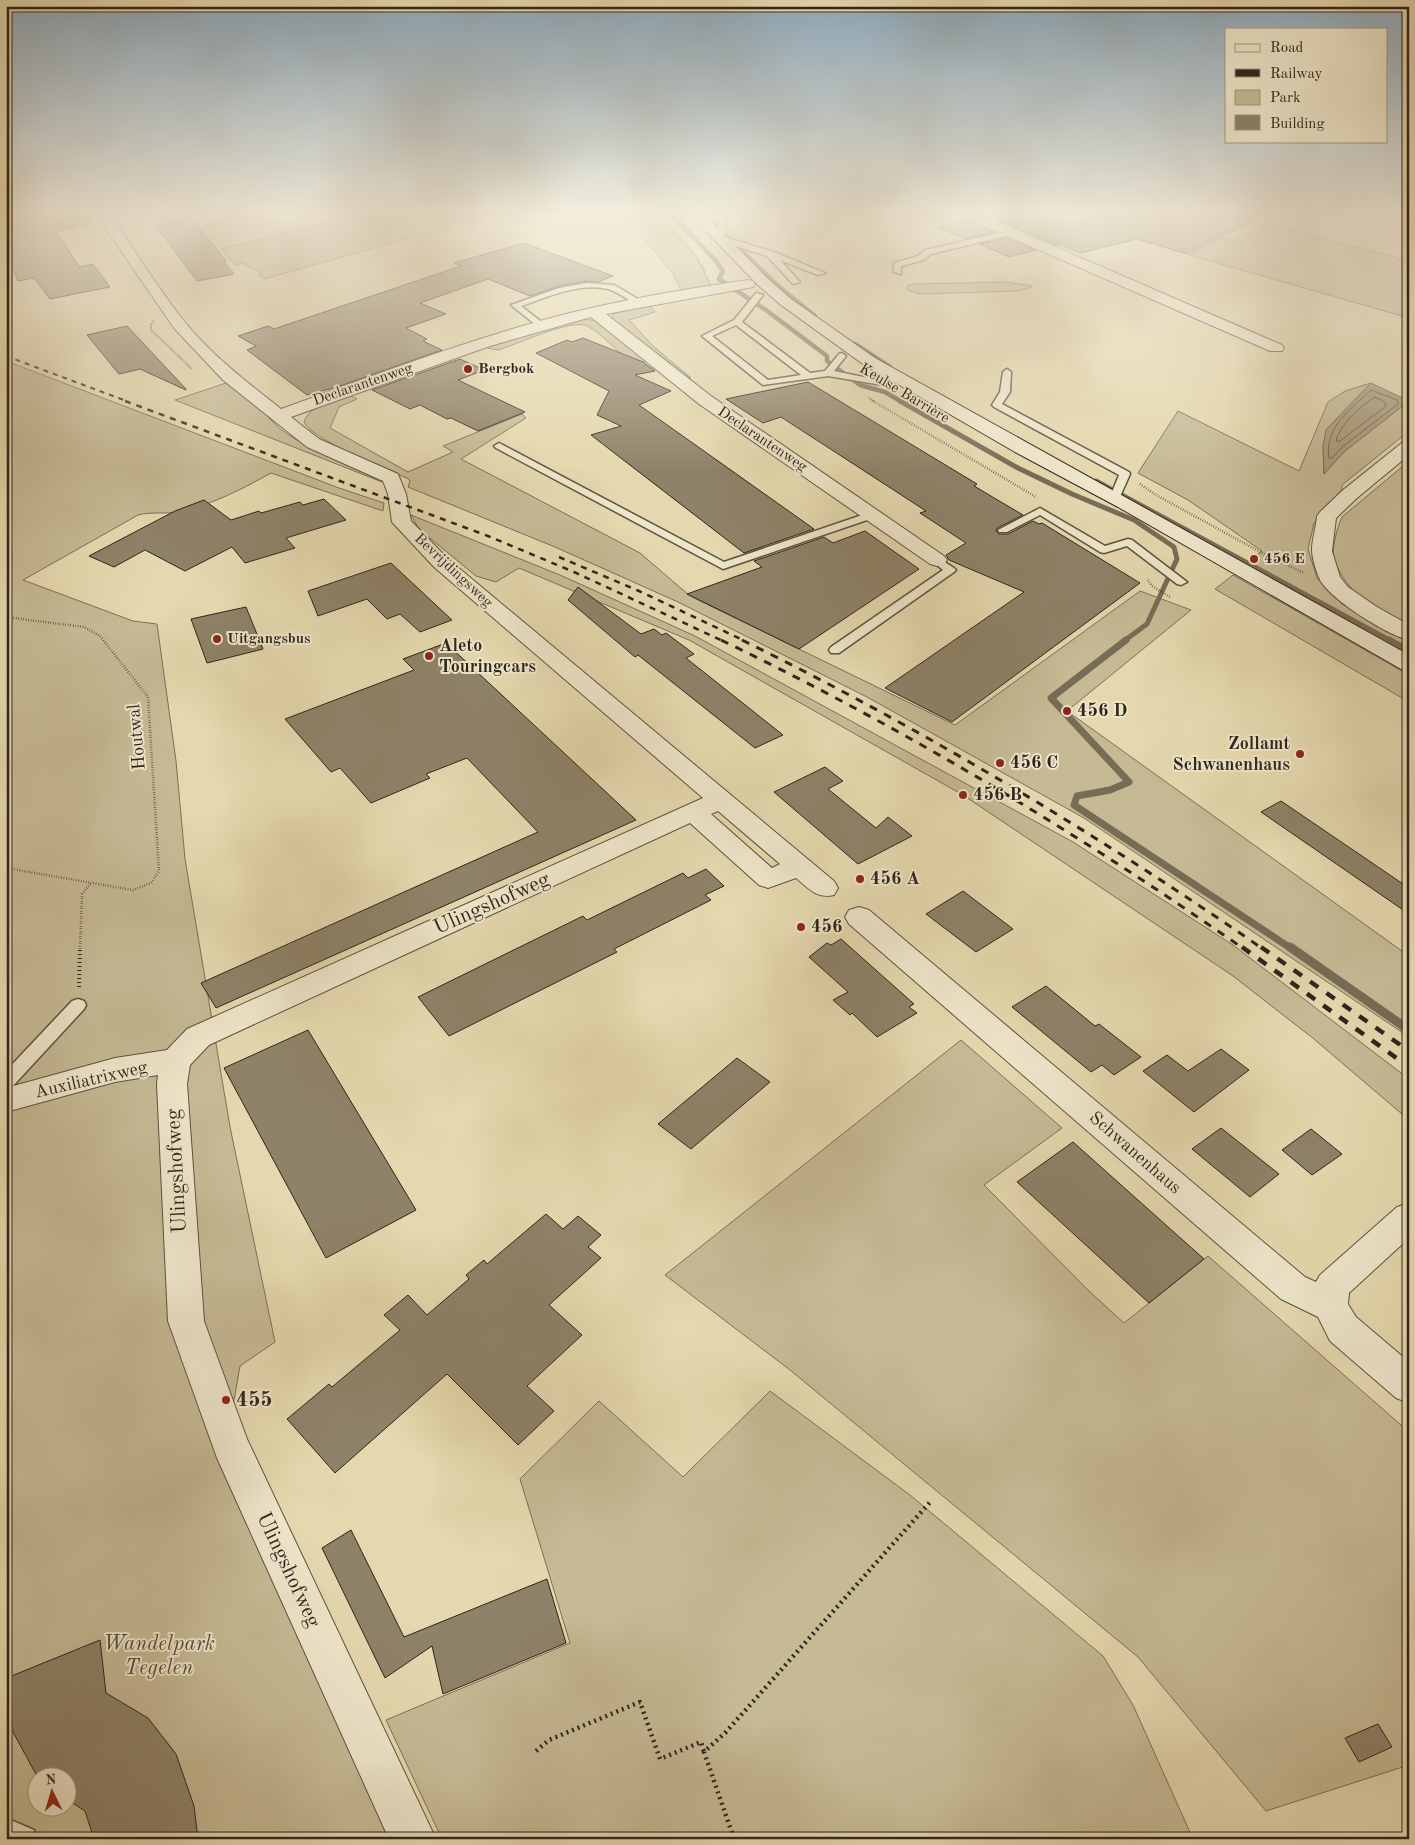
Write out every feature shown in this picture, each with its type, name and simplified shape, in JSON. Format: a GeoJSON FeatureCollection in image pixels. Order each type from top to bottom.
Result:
{"type":"FeatureCollection","features":[{"type":"Feature","properties":{"kind":"street","name":"Bevrijdingsweg"},"geometry":{"type":"LineString","coordinates":[[163,300],[199,347],[229,376],[277,416],[313,443],[391,478],[397,494],[402,522],[441,563],[825,888]]}},
{"type":"Feature","properties":{"kind":"street","name":"Declarantenweg"},"geometry":{"type":"LineString","coordinates":[[277,416],[485,343],[594,312],[656,300]]}},
{"type":"Feature","properties":{"kind":"street","name":"Keulse Barrière"},"geometry":{"type":"LineString","coordinates":[[767,300],[787,318],[885,384],[1006,453],[1121,509],[1162,524]]}},
{"type":"Feature","properties":{"kind":"street","name":"Keulse Barrière"},"geometry":{"type":"LineString","coordinates":[[800,300],[869,361],[1021,448],[1115,497],[1409,664]]}},
{"type":"Feature","properties":{"kind":"street"},"geometry":{"type":"LineString","coordinates":[[1167,300],[1276,348]]}},
{"type":"Feature","properties":{"kind":"street","name":"Declarantenweg"},"geometry":{"type":"LineString","coordinates":[[594,312],[704,400],[937,560]]}},
{"type":"Feature","properties":{"kind":"street"},"geometry":{"type":"LineString","coordinates":[[1409,446],[1350,494],[1327,516],[1322,551],[1330,579],[1341,591],[1369,612],[1409,634]]}},
{"type":"Feature","properties":{"kind":"street","name":"Ulingshofweg"},"geometry":{"type":"LineString","coordinates":[[413,1839],[230,1445],[186,1321],[172,1084],[176,1061],[198,1037],[720,800]]}},
{"type":"Feature","properties":{"kind":"street"},"geometry":{"type":"LineString","coordinates":[[694,812],[768,880],[799,867]]}},
{"type":"Feature","properties":{"kind":"street","name":"Schwanenhaus"},"geometry":{"type":"LineString","coordinates":[[859,917],[1293,1288],[1330,1306]]}},
{"type":"Feature","properties":{"kind":"street","name":"Auxiliatrixweg"},"geometry":{"type":"LineString","coordinates":[[6,1100],[115,1070],[176,1061]]}},
{"type":"Feature","properties":{"kind":"street"},"geometry":{"type":"LineString","coordinates":[[1409,1217],[1332,1286],[1330,1306],[1343,1329],[1409,1386]]}},
{"type":"Feature","properties":{"kind":"lane"},"geometry":{"type":"LineString","coordinates":[[531,300],[515,305],[541,326]]}},
{"type":"Feature","properties":{"kind":"lane"},"geometry":{"type":"LineString","coordinates":[[635,300],[639,302]]}},
{"type":"Feature","properties":{"kind":"lane"},"geometry":{"type":"LineString","coordinates":[[748,300],[737,322],[706,336],[766,383],[828,373],[885,384]]}},
{"type":"Feature","properties":{"kind":"lane"},"geometry":{"type":"LineString","coordinates":[[737,322],[808,376]]}},
{"type":"Feature","properties":{"kind":"lane"},"geometry":{"type":"LineString","coordinates":[[828,373],[842,356]]}},
{"type":"Feature","properties":{"kind":"lane"},"geometry":{"type":"LineString","coordinates":[[1007,372],[1005,392],[997,404],[1125,474],[1115,497]]}},
{"type":"Feature","properties":{"kind":"lane"},"geometry":{"type":"LineString","coordinates":[[499,446],[723,566],[872,515]]}},
{"type":"Feature","properties":{"kind":"lane"},"geometry":{"type":"LineString","coordinates":[[1003,530],[1040,511],[1104,550],[1128,542],[1181,582]]}},
{"type":"Feature","properties":{"kind":"lane"},"geometry":{"type":"LineString","coordinates":[[835,650],[950,570],[937,560]]}},
{"type":"Feature","properties":{"kind":"lane"},"geometry":{"type":"LineString","coordinates":[[6,1082],[78,1005]]}},
{"type":"Feature","properties":{"kind":"lane"},"geometry":{"type":"LineString","coordinates":[[6,1830],[25,1839]]}},
{"type":"Feature","properties":{"kind":"path"},"geometry":{"type":"LineString","coordinates":[[868,397],[1041,500]]}},
{"type":"Feature","properties":{"kind":"path"},"geometry":{"type":"LineString","coordinates":[[1125,474],[1156,495],[1264,554]]}},
{"type":"Feature","properties":{"kind":"path","name":"Houtwal"},"geometry":{"type":"LineString","coordinates":[[6,617],[84,626],[100,636],[148,697],[159,871],[151,884],[134,890],[6,868]]}},
{"type":"Feature","properties":{"kind":"path"},"geometry":{"type":"LineString","coordinates":[[78,1005],[82,894],[91,883]]}},
{"type":"Feature","properties":{"kind":"path"},"geometry":{"type":"LineString","coordinates":[[704,1752],[726,1732],[931,1500]]}},
{"type":"Feature","properties":{"kind":"path"},"geometry":{"type":"LineString","coordinates":[[536,1751],[550,1740],[640,1702],[660,1759],[700,1742],[732,1833]]}},
{"type":"Feature","properties":{"kind":"green space"},"geometry":{"type":"Polygon","coordinates":[[[1346,300],[1409,300],[1409,318],[1346,300]]]}},
{"type":"Feature","properties":{"kind":"green space"},"geometry":{"type":"Polygon","coordinates":[[[649,305],[655,312],[629,320],[654,347],[691,378],[685,378],[612,318],[613,314],[649,305]]]}},
{"type":"Feature","properties":{"kind":"green space"},"geometry":{"type":"Polygon","coordinates":[[[571,319],[593,320],[647,360],[612,376],[622,354],[599,334],[585,325],[566,326],[498,350],[487,348],[486,344],[571,319]]]}},
{"type":"Feature","properties":{"kind":"green space","name":"Wandelpark Tegelen"},"geometry":{"type":"Polygon","coordinates":[[[6,361],[339,488],[384,503],[383,511],[271,473],[239,490],[204,505],[176,512],[138,515],[23,580],[133,621],[157,624],[176,761],[185,859],[230,1127],[275,1342],[240,1366],[228,1434],[402,1839],[6,1839],[6,361]]]}},
{"type":"Feature","properties":{"kind":"green space"},"geometry":{"type":"Polygon","coordinates":[[[226,383],[263,412],[280,429],[295,439],[379,478],[382,482],[175,400],[226,383]]]}},
{"type":"Feature","properties":{"kind":"green space"},"geometry":{"type":"Polygon","coordinates":[[[1371,383],[1326,430],[1323,447],[1324,473],[1345,451],[1409,401],[1409,431],[1342,485],[1342,495],[1314,523],[1308,549],[1317,578],[1342,604],[1409,641],[1409,656],[1245,564],[1262,551],[1188,500],[1138,473],[1178,411],[1299,471],[1328,402],[1345,391],[1371,383]]]}},
{"type":"Feature","properties":{"kind":"green space"},"geometry":{"type":"Polygon","coordinates":[[[349,395],[357,399],[339,407],[330,428],[408,472],[453,452],[443,446],[522,414],[526,418],[461,459],[640,553],[690,596],[955,725],[1140,591],[1191,610],[1067,711],[1409,956],[1409,1037],[1084,818],[867,697],[678,602],[555,547],[408,487],[410,481],[407,478],[334,445],[309,429],[304,422],[311,411],[329,401],[349,395]]]}},
{"type":"Feature","properties":{"kind":"green space"},"geometry":{"type":"Polygon","coordinates":[[[1409,461],[1409,628],[1375,608],[1354,591],[1339,570],[1334,558],[1333,549],[1342,517],[1409,461]]]}},
{"type":"Feature","properties":{"kind":"green space"},"geometry":{"type":"Polygon","coordinates":[[[411,515],[560,575],[695,636],[1073,842],[1233,945],[1409,1079],[1409,1120],[1314,1039],[1233,976],[963,795],[689,640],[519,568],[496,582],[476,576],[419,529],[411,515]]]}},
{"type":"Feature","properties":{"kind":"green space"},"geometry":{"type":"Polygon","coordinates":[[[1233,575],[1409,675],[1409,702],[1215,589],[1233,575]]]}},
{"type":"Feature","properties":{"kind":"green space"},"geometry":{"type":"Polygon","coordinates":[[[961,1040],[1062,1128],[984,1185],[1090,1292],[1124,1323],[1208,1256],[1409,1432],[1409,1765],[1266,1811],[1138,1657],[790,1370],[665,1275],[961,1040]]]}},
{"type":"Feature","properties":{"kind":"green space"},"geometry":{"type":"Polygon","coordinates":[[[770,1391],[910,1495],[1103,1656],[1133,1705],[1193,1839],[442,1839],[386,1720],[570,1643],[520,1479],[599,1401],[683,1477],[770,1391]]]}},
{"type":"Feature","properties":{"kind":"water"},"geometry":{"type":"Polygon","coordinates":[[[1371,383],[1409,401],[1345,451],[1324,474],[1323,447],[1326,430],[1371,383]]]}},
{"type":"Feature","properties":{"kind":"building"},"geometry":{"type":"Polygon","coordinates":[[[360,300],[428,300],[420,303],[446,314],[406,328],[427,339],[423,341],[442,350],[337,387],[307,395],[247,350],[256,346],[238,336],[268,326],[274,329],[360,300]]]}},
{"type":"Feature","properties":{"kind":"building"},"geometry":{"type":"Polygon","coordinates":[[[127,326],[186,390],[140,369],[119,374],[87,335],[127,326]]]}},
{"type":"Feature","properties":{"kind":"building"},"geometry":{"type":"Polygon","coordinates":[[[583,338],[643,362],[655,371],[635,375],[671,391],[639,405],[814,529],[744,553],[591,435],[621,426],[597,415],[609,391],[536,353],[567,340],[572,342],[583,338]]]}},
{"type":"Feature","properties":{"kind":"building"},"geometry":{"type":"Polygon","coordinates":[[[460,359],[484,370],[458,380],[525,412],[478,431],[451,418],[447,419],[420,405],[410,409],[372,390],[460,359]]]}},
{"type":"Feature","properties":{"kind":"building"},"geometry":{"type":"Polygon","coordinates":[[[808,382],[977,484],[974,486],[1023,515],[997,528],[996,531],[999,534],[1008,534],[1033,521],[1039,524],[1042,523],[1140,583],[952,722],[885,688],[1024,592],[949,560],[946,555],[966,543],[920,513],[926,511],[781,417],[763,423],[726,399],[808,382]]]}},
{"type":"Feature","properties":{"kind":"building"},"geometry":{"type":"Polygon","coordinates":[[[324,499],[346,520],[286,538],[295,548],[245,563],[232,547],[185,571],[145,550],[114,567],[89,556],[175,511],[204,500],[231,520],[259,511],[261,513],[300,502],[303,505],[324,499]]]}},
{"type":"Feature","properties":{"kind":"building"},"geometry":{"type":"Polygon","coordinates":[[[865,531],[919,569],[799,649],[687,594],[762,567],[754,561],[824,537],[833,543],[865,531]]]}},
{"type":"Feature","properties":{"kind":"building"},"geometry":{"type":"Polygon","coordinates":[[[391,563],[452,620],[420,632],[400,614],[387,619],[367,599],[318,616],[308,591],[391,563]]]}},
{"type":"Feature","properties":{"kind":"building"},"geometry":{"type":"Polygon","coordinates":[[[578,587],[641,634],[654,629],[662,635],[666,633],[694,654],[686,658],[783,735],[755,748],[638,655],[635,657],[568,600],[578,587]]]}},
{"type":"Feature","properties":{"kind":"building"},"geometry":{"type":"Polygon","coordinates":[[[246,607],[263,649],[207,663],[191,619],[246,607]]]}},
{"type":"Feature","properties":{"kind":"building"},"geometry":{"type":"Polygon","coordinates":[[[446,643],[636,820],[216,1008],[201,983],[538,832],[467,758],[426,774],[430,778],[371,803],[340,768],[331,772],[285,719],[414,670],[403,659],[446,643]]]}},
{"type":"Feature","properties":{"kind":"building"},"geometry":{"type":"Polygon","coordinates":[[[825,767],[843,781],[828,789],[876,828],[888,817],[912,836],[858,864],[774,792],[825,767]]]}},
{"type":"Feature","properties":{"kind":"building"},"geometry":{"type":"Polygon","coordinates":[[[1281,801],[1409,888],[1409,914],[1261,812],[1281,801]]]}},
{"type":"Feature","properties":{"kind":"building"},"geometry":{"type":"Polygon","coordinates":[[[706,869],[724,886],[705,895],[711,900],[614,949],[617,952],[449,1036],[418,997],[583,916],[587,920],[683,873],[688,878],[706,869]]]}},
{"type":"Feature","properties":{"kind":"building"},"geometry":{"type":"Polygon","coordinates":[[[963,891],[1013,929],[976,952],[926,914],[963,891]]]}},
{"type":"Feature","properties":{"kind":"building"},"geometry":{"type":"Polygon","coordinates":[[[841,939],[914,1004],[909,1007],[917,1013],[877,1037],[852,1013],[850,1015],[833,1000],[848,992],[809,957],[827,943],[831,945],[841,939]]]}},
{"type":"Feature","properties":{"kind":"building"},"geometry":{"type":"Polygon","coordinates":[[[1046,986],[1095,1026],[1099,1024],[1141,1057],[1114,1075],[1102,1065],[1091,1072],[1012,1007],[1046,986]]]}},
{"type":"Feature","properties":{"kind":"building"},"geometry":{"type":"Polygon","coordinates":[[[308,1030],[416,1210],[326,1258],[224,1068],[308,1030]]]}},
{"type":"Feature","properties":{"kind":"building"},"geometry":{"type":"Polygon","coordinates":[[[1221,1049],[1249,1070],[1194,1112],[1143,1071],[1167,1055],[1188,1071],[1221,1049]]]}},
{"type":"Feature","properties":{"kind":"building"},"geometry":{"type":"Polygon","coordinates":[[[737,1058],[770,1082],[691,1149],[658,1124],[737,1058]]]}},
{"type":"Feature","properties":{"kind":"building"},"geometry":{"type":"Polygon","coordinates":[[[1221,1128],[1279,1174],[1250,1197],[1192,1149],[1221,1128]]]}},
{"type":"Feature","properties":{"kind":"building"},"geometry":{"type":"Polygon","coordinates":[[[1311,1129],[1342,1154],[1312,1175],[1282,1150],[1311,1129]]]}},
{"type":"Feature","properties":{"kind":"building"},"geometry":{"type":"Polygon","coordinates":[[[1073,1142],[1204,1259],[1149,1303],[1017,1182],[1073,1142]]]}},
{"type":"Feature","properties":{"kind":"building"},"geometry":{"type":"Polygon","coordinates":[[[546,1214],[563,1229],[578,1216],[601,1235],[588,1247],[601,1258],[549,1305],[582,1335],[527,1386],[554,1411],[518,1445],[447,1374],[335,1473],[287,1419],[329,1384],[332,1387],[400,1330],[384,1315],[408,1295],[427,1315],[469,1279],[466,1275],[484,1260],[487,1264],[546,1214]]]}},
{"type":"Feature","properties":{"kind":"building"},"geometry":{"type":"Polygon","coordinates":[[[351,1530],[404,1637],[547,1579],[566,1643],[443,1694],[432,1646],[385,1678],[322,1548],[351,1530]]]}},
{"type":"Feature","properties":{"kind":"building"},"geometry":{"type":"Polygon","coordinates":[[[100,1640],[106,1693],[148,1718],[176,1754],[194,1806],[198,1839],[94,1839],[85,1811],[78,1806],[78,1768],[33,1768],[13,1732],[9,1677],[100,1640]]]}},
{"type":"Feature","properties":{"kind":"building"},"geometry":{"type":"Polygon","coordinates":[[[1378,1724],[1392,1747],[1359,1762],[1345,1738],[1378,1724]]]}},
{"type":"Feature","properties":{"kind":"waterway"},"geometry":{"type":"LineString","coordinates":[[751,300],[827,356],[827,361],[860,385],[885,392],[902,402]]}},
{"type":"Feature","properties":{"kind":"waterway"},"geometry":{"type":"LineString","coordinates":[[796,300],[815,316]]}},
{"type":"Feature","properties":{"kind":"waterway"},"geometry":{"type":"LineString","coordinates":[[855,344],[890,367]]}},
{"type":"Feature","properties":{"kind":"waterway"},"geometry":{"type":"LineString","coordinates":[[900,401],[1018,468],[1072,494],[1134,520],[1174,547],[1177,559],[1147,624],[1124,641]]}},
{"type":"Feature","properties":{"kind":"waterway"},"geometry":{"type":"LineString","coordinates":[[1096,481],[1391,641]]}},
{"type":"Feature","properties":{"kind":"waterway"},"geometry":{"type":"LineString","coordinates":[[1126,640],[1051,698],[1129,782],[1110,790],[1077,796],[1074,805],[1292,949]]}},
{"type":"Feature","properties":{"kind":"waterway"},"geometry":{"type":"LineString","coordinates":[[1389,640],[1409,651]]}},
{"type":"Feature","properties":{"kind":"waterway"},"geometry":{"type":"LineString","coordinates":[[1290,947],[1409,1030]]}},
{"type":"Feature","properties":{"kind":"railway"},"geometry":{"type":"LineString","coordinates":[[6,356],[129,402]]}},
{"type":"Feature","properties":{"kind":"railway"},"geometry":{"type":"LineString","coordinates":[[125,401],[488,536],[574,572],[723,641]]}},
{"type":"Feature","properties":{"kind":"railway"},"geometry":{"type":"LineString","coordinates":[[559,557],[639,591],[745,641]]}},
{"type":"Feature","properties":{"kind":"railway"},"geometry":{"type":"LineString","coordinates":[[742,640],[810,674],[1008,785],[1137,865],[1263,949]]}},
{"type":"Feature","properties":{"kind":"railway"},"geometry":{"type":"LineString","coordinates":[[723,641],[857,709],[989,784],[1118,864],[1244,949]]}},
{"type":"Feature","properties":{"kind":"railway"},"geometry":{"type":"LineString","coordinates":[[1242,947],[1409,1067]]}},
{"type":"Feature","properties":{"kind":"railway"},"geometry":{"type":"LineString","coordinates":[[1261,947],[1409,1051]]}},
{"type":"Feature","properties":{"kind":"place","name":"Bergbok"},"geometry":{"type":"Point","coordinates":[468,369]}},
{"type":"Feature","properties":{"kind":"place","name":"456 E"},"geometry":{"type":"Point","coordinates":[1254,559]}},
{"type":"Feature","properties":{"kind":"place","name":"Uitgangsbus"},"geometry":{"type":"Point","coordinates":[217,639]}},
{"type":"Feature","properties":{"kind":"place","name":"Aleto Touringcars"},"geometry":{"type":"Point","coordinates":[429,656]}},
{"type":"Feature","properties":{"kind":"place","name":"456 D"},"geometry":{"type":"Point","coordinates":[1067,711]}},
{"type":"Feature","properties":{"kind":"place","name":"Zollamt Schwanenhaus"},"geometry":{"type":"Point","coordinates":[1300,754]}},
{"type":"Feature","properties":{"kind":"place","name":"456 C"},"geometry":{"type":"Point","coordinates":[1000,763]}},
{"type":"Feature","properties":{"kind":"place","name":"456 B"},"geometry":{"type":"Point","coordinates":[963,795]}},
{"type":"Feature","properties":{"kind":"place","name":"456 A"},"geometry":{"type":"Point","coordinates":[860,879]}},
{"type":"Feature","properties":{"kind":"place","name":"456"},"geometry":{"type":"Point","coordinates":[801,927]}},
{"type":"Feature","properties":{"kind":"place","name":"455"},"geometry":{"type":"Point","coordinates":[226,1400]}}]}
